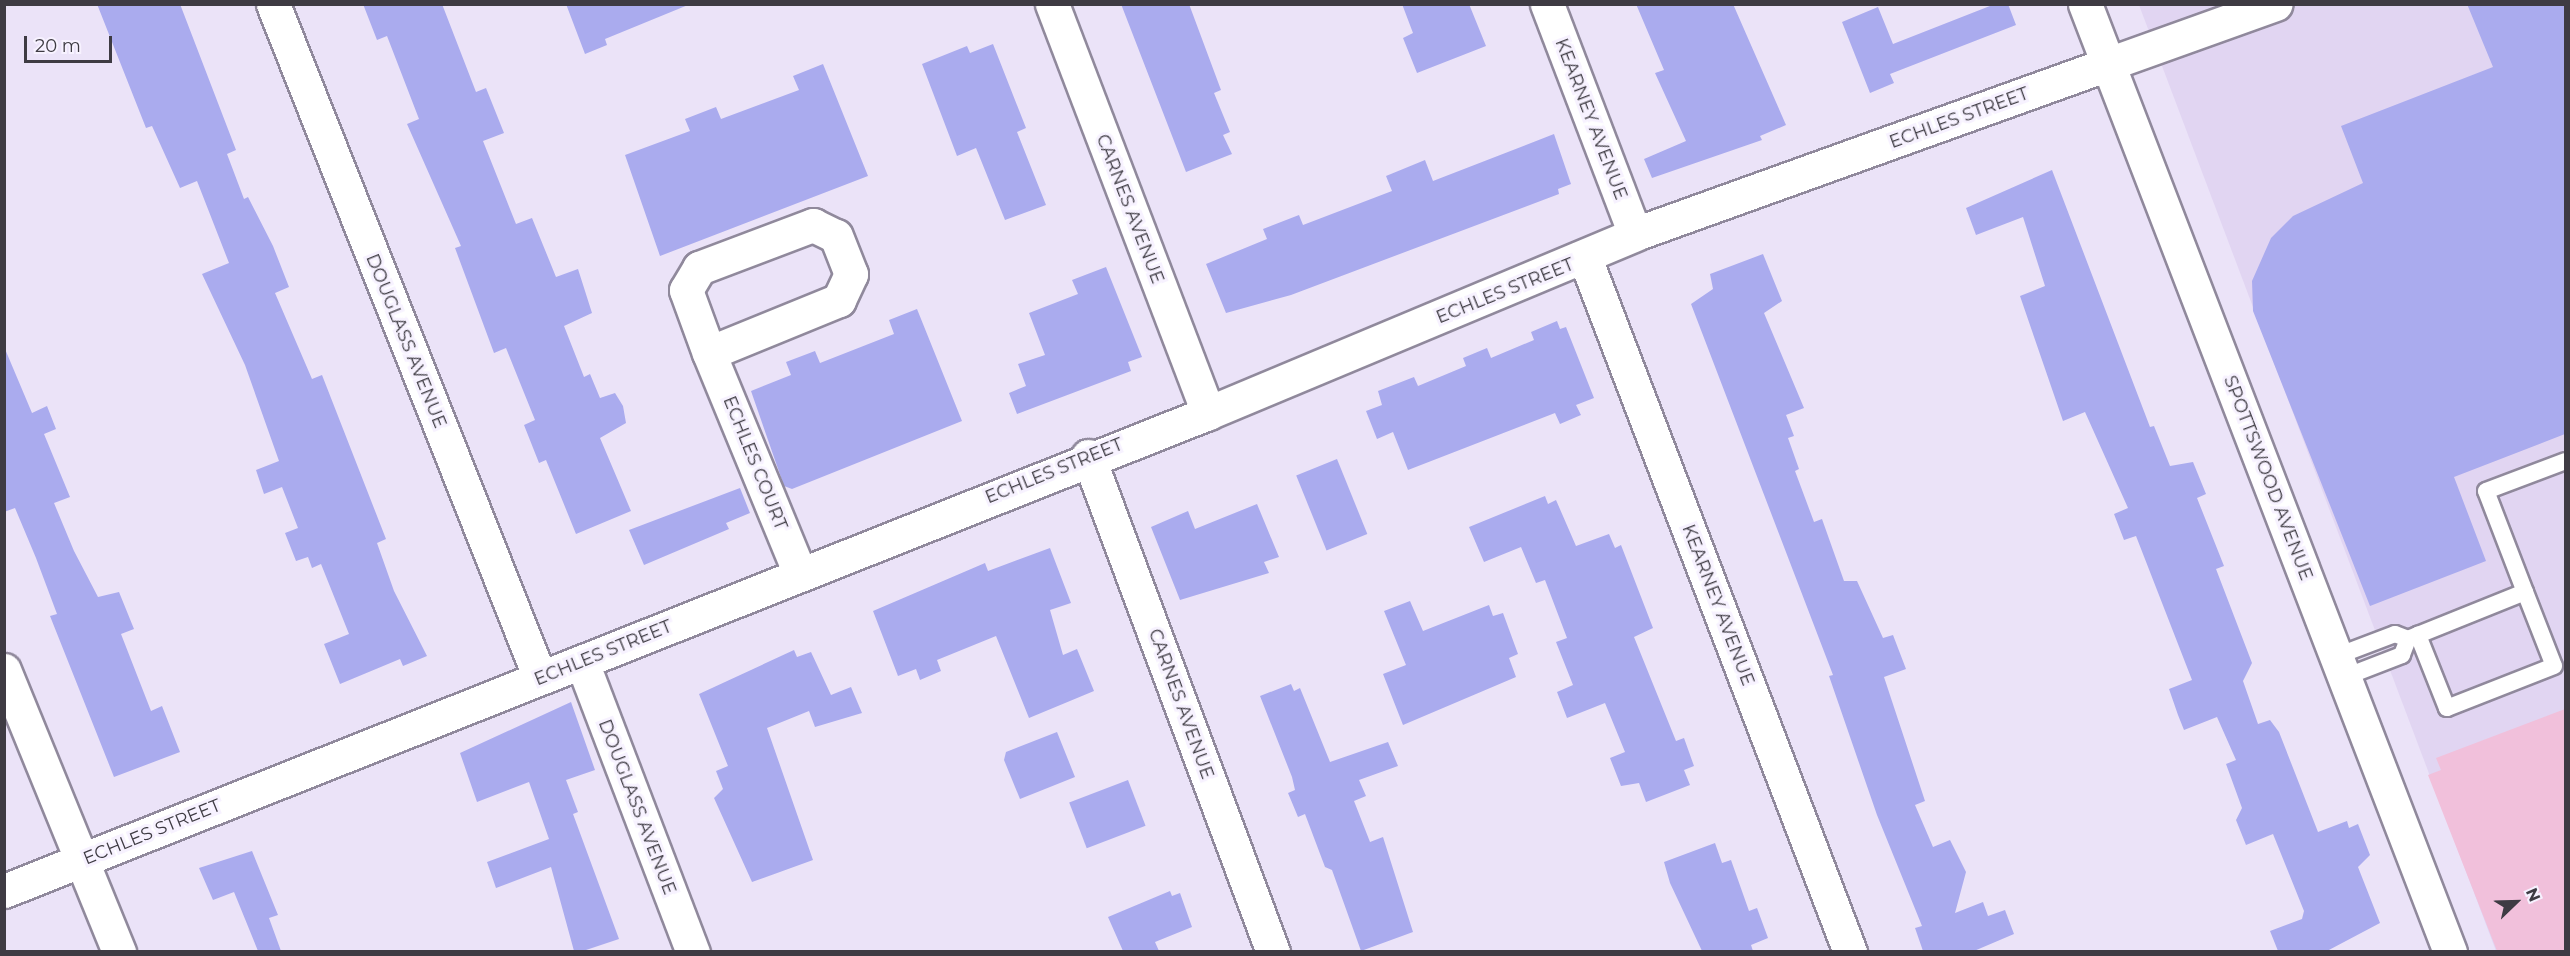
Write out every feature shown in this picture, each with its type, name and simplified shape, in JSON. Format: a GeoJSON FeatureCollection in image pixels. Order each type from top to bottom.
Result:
{"type":"FeatureCollection","features":[{"type":"Feature","properties":{"kind":"street","name":"DOUGLASS AVENUE"},"geometry":{"type":"LineString","coordinates":[[273,4],[540,678]]}},
{"type":"Feature","properties":{"kind":"street","name":"CARNES AVENUE"},"geometry":{"type":"LineString","coordinates":[[1053,4],[1208,413]]}},
{"type":"Feature","properties":{"kind":"street","name":"KEARNEY AVENUE"},"geometry":{"type":"LineString","coordinates":[[1547,4],[1635,234]]}},
{"type":"Feature","properties":{"kind":"street","name":"SPOTTSWOOD AVENUE"},"geometry":{"type":"LineString","coordinates":[[2085,4],[2450,951]]}},
{"type":"Feature","properties":{"kind":"street","name":"ECHLES STREET"},"geometry":{"type":"LineString","coordinates":[[4,891],[582,662],[1088,456],[1208,413],[1585,258],[1635,234],[2276,4]]}},
{"type":"Feature","properties":{"kind":"street","name":"ECHLES COURT"},"geometry":{"type":"LineString","coordinates":[[709,352],[839,300],[851,274],[836,236],[813,225],[699,268],[686,290],[709,352],[800,573]]}},
{"type":"Feature","properties":{"kind":"street","name":"KEARNEY AVENUE"},"geometry":{"type":"LineString","coordinates":[[1585,258],[1850,951]]}},
{"type":"Feature","properties":{"kind":"street","name":"CARNES AVENUE"},"geometry":{"type":"LineString","coordinates":[[1088,456],[1273,951]]}},
{"type":"Feature","properties":{"kind":"street","name":"DOUGLASS AVENUE"},"geometry":{"type":"LineString","coordinates":[[582,662],[693,951]]}},
{"type":"Feature","properties":{"kind":"street"},"geometry":{"type":"LineString","coordinates":[[4,670],[84,860],[119,951]]}},
{"type":"Feature","properties":{"kind":"lane"},"geometry":{"type":"LineString","coordinates":[[2413,637],[2447,708],[2554,666],[2486,491],[2565,461]]}},
{"type":"Feature","properties":{"kind":"lane"},"geometry":{"type":"LineString","coordinates":[[2341,666],[2395,634],[2413,637],[2525,592]]}},
{"type":"Feature","properties":{"kind":"shaded area"},"geometry":{"type":"Polygon","coordinates":[[[2139,5],[2565,5],[2565,951],[2496,951],[2139,5]]]}},
{"type":"Feature","properties":{"kind":"shaded area"},"geometry":{"type":"Polygon","coordinates":[[[2565,709],[2565,951],[2497,951],[2428,775],[2441,770],[2436,758],[2565,709]]]}},
{"type":"Feature","properties":{"kind":"building"},"geometry":{"type":"Polygon","coordinates":[[[97,4],[180,4],[236,150],[227,154],[244,199],[248,197],[273,246],[289,287],[275,293],[312,379],[322,375],[386,539],[377,543],[394,591],[427,656],[403,666],[400,659],[340,684],[324,644],[349,634],[321,564],[312,568],[308,557],[296,561],[285,533],[298,528],[282,487],[264,494],[256,470],[279,461],[245,365],[202,274],[229,263],[197,181],[180,188],[152,126],[146,128],[97,4]]]}},
{"type":"Feature","properties":{"kind":"building"},"geometry":{"type":"Polygon","coordinates":[[[363,4],[442,4],[476,92],[486,88],[504,133],[483,141],[516,224],[532,218],[556,277],[578,269],[592,313],[564,326],[584,377],[590,374],[600,398],[615,393],[623,406],[626,423],[600,438],[631,511],[576,534],[546,460],[539,463],[524,425],[535,420],[506,348],[494,353],[455,248],[461,246],[407,124],[419,119],[387,36],[377,40],[363,4]]]}},
{"type":"Feature","properties":{"kind":"building"},"geometry":{"type":"Polygon","coordinates":[[[566,4],[688,5],[605,39],[607,45],[585,54],[566,4]]]}},
{"type":"Feature","properties":{"kind":"building"},"geometry":{"type":"Polygon","coordinates":[[[1121,4],[1189,4],[1221,90],[1214,93],[1230,132],[1223,135],[1232,154],[1186,172],[1121,4]]]}},
{"type":"Feature","properties":{"kind":"building"},"geometry":{"type":"Polygon","coordinates":[[[1402,4],[1469,4],[1486,46],[1417,73],[1403,38],[1413,33],[1402,4]]]}},
{"type":"Feature","properties":{"kind":"building"},"geometry":{"type":"Polygon","coordinates":[[[1636,4],[1733,4],[1786,125],[1760,136],[1762,140],[1652,178],[1644,159],[1686,141],[1655,73],[1664,70],[1636,4]]]}},
{"type":"Feature","properties":{"kind":"building"},"geometry":{"type":"Polygon","coordinates":[[[1995,4],[2008,4],[2016,25],[1890,74],[1894,83],[1870,93],[1842,22],[1878,7],[1893,44],[1995,4]]]}},
{"type":"Feature","properties":{"kind":"building"},"geometry":{"type":"Polygon","coordinates":[[[2467,4],[2565,4],[2565,434],[2454,477],[2486,561],[2370,606],[2253,311],[2252,281],[2271,238],[2293,216],[2363,183],[2341,126],[2493,67],[2467,4]]]}},
{"type":"Feature","properties":{"kind":"building"},"geometry":{"type":"Polygon","coordinates":[[[993,44],[1026,128],[1017,132],[1046,205],[1005,220],[976,148],[957,156],[922,64],[967,46],[970,53],[993,44]]]}},
{"type":"Feature","properties":{"kind":"building"},"geometry":{"type":"Polygon","coordinates":[[[823,64],[868,176],[660,256],[625,155],[690,131],[685,119],[716,107],[721,119],[799,90],[793,76],[823,64]]]}},
{"type":"Feature","properties":{"kind":"building"},"geometry":{"type":"Polygon","coordinates":[[[1554,134],[1571,184],[1558,189],[1559,194],[1291,295],[1226,313],[1206,264],[1267,239],[1263,229],[1299,215],[1303,225],[1392,191],[1386,176],[1425,160],[1433,181],[1554,134]]]}},
{"type":"Feature","properties":{"kind":"building"},"geometry":{"type":"Polygon","coordinates":[[[2052,170],[2150,427],[2154,426],[2170,466],[2193,462],[2206,494],[2197,498],[2224,566],[2216,569],[2252,663],[2243,681],[2258,724],[2270,720],[2279,732],[2318,832],[2347,821],[2349,828],[2358,824],[2370,855],[2358,867],[2380,923],[2327,951],[2278,951],[2270,931],[2302,919],[2304,911],[2273,834],[2246,845],[2236,820],[2242,808],[2226,764],[2236,760],[2217,717],[2184,730],[2169,689],[2192,680],[2136,536],[2124,540],[2114,514],[2128,508],[2085,412],[2063,421],[2020,296],[2045,286],[2023,217],[1976,235],[1966,208],[2052,170]]]}},
{"type":"Feature","properties":{"kind":"building"},"geometry":{"type":"Polygon","coordinates":[[[1763,254],[1782,301],[1764,313],[1804,408],[1786,415],[1794,436],[1788,438],[1799,469],[1795,471],[1814,522],[1822,519],[1844,581],[1857,581],[1883,638],[1893,635],[1906,669],[1884,677],[1925,801],[1915,805],[1933,847],[1950,840],[1966,872],[1955,913],[1983,902],[1988,916],[2005,910],[2014,934],[1974,951],[1923,951],[1915,928],[1922,926],[1877,815],[1829,676],[1833,675],[1691,304],[1713,289],[1710,274],[1763,254]]]}},
{"type":"Feature","properties":{"kind":"building"},"geometry":{"type":"Polygon","coordinates":[[[1106,267],[1142,357],[1128,362],[1131,371],[1017,414],[1009,393],[1026,386],[1018,364],[1045,355],[1029,313],[1078,294],[1072,280],[1106,267]]]}},
{"type":"Feature","properties":{"kind":"building"},"geometry":{"type":"Polygon","coordinates":[[[917,309],[962,421],[792,489],[784,486],[751,391],[791,375],[786,362],[815,351],[820,363],[894,334],[889,320],[917,309]]]}},
{"type":"Feature","properties":{"kind":"building"},"geometry":{"type":"Polygon","coordinates":[[[1557,321],[1560,329],[1566,327],[1594,398],[1576,405],[1581,415],[1560,424],[1555,413],[1408,470],[1393,432],[1377,439],[1366,411],[1382,405],[1378,391],[1414,377],[1418,386],[1466,366],[1463,358],[1487,348],[1491,358],[1534,340],[1531,332],[1557,321]]]}},
{"type":"Feature","properties":{"kind":"building"},"geometry":{"type":"Polygon","coordinates":[[[5,349],[32,413],[47,406],[56,429],[44,434],[70,497],[54,503],[74,551],[98,597],[119,592],[134,629],[121,634],[151,711],[162,706],[180,752],[114,777],[50,616],[57,614],[36,558],[15,508],[4,512],[5,349]]]}},
{"type":"Feature","properties":{"kind":"building"},"geometry":{"type":"Polygon","coordinates":[[[1337,459],[1367,534],[1327,551],[1296,475],[1337,459]]]}},
{"type":"Feature","properties":{"kind":"building"},"geometry":{"type":"Polygon","coordinates":[[[740,488],[750,513],[726,523],[729,529],[644,565],[629,530],[740,488]]]}},
{"type":"Feature","properties":{"kind":"building"},"geometry":{"type":"Polygon","coordinates":[[[1545,496],[1548,504],[1556,500],[1576,546],[1609,534],[1615,548],[1621,545],[1653,628],[1634,637],[1676,741],[1684,738],[1694,766],[1684,770],[1690,785],[1646,802],[1639,783],[1621,786],[1610,758],[1625,752],[1605,703],[1567,718],[1557,692],[1573,685],[1556,642],[1567,638],[1545,580],[1536,583],[1521,547],[1484,562],[1469,527],[1545,496]]]}},
{"type":"Feature","properties":{"kind":"building"},"geometry":{"type":"Polygon","coordinates":[[[1257,504],[1279,557],[1264,562],[1269,573],[1180,600],[1151,527],[1188,511],[1195,529],[1257,504]]]}},
{"type":"Feature","properties":{"kind":"building"},"geometry":{"type":"Polygon","coordinates":[[[1050,548],[1071,603],[1050,610],[1063,655],[1077,649],[1094,691],[1029,718],[996,636],[937,660],[941,671],[920,680],[916,669],[898,676],[873,611],[985,563],[988,571],[1050,548]]]}},
{"type":"Feature","properties":{"kind":"building"},"geometry":{"type":"Polygon","coordinates":[[[1410,601],[1423,631],[1489,605],[1493,616],[1503,613],[1518,654],[1509,658],[1516,677],[1403,725],[1383,674],[1406,665],[1384,611],[1410,601]]]}},
{"type":"Feature","properties":{"kind":"building"},"geometry":{"type":"Polygon","coordinates":[[[794,650],[797,657],[811,652],[831,695],[851,687],[862,713],[815,727],[809,711],[767,728],[813,860],[752,882],[714,798],[723,789],[716,771],[728,766],[699,694],[794,650]]]}},
{"type":"Feature","properties":{"kind":"building"},"geometry":{"type":"Polygon","coordinates":[[[1291,684],[1294,691],[1300,688],[1330,762],[1388,742],[1398,766],[1359,780],[1366,796],[1354,801],[1370,842],[1383,837],[1413,932],[1361,951],[1332,870],[1325,867],[1305,814],[1298,817],[1288,793],[1295,790],[1292,777],[1260,696],[1291,684]]]}},
{"type":"Feature","properties":{"kind":"building"},"geometry":{"type":"Polygon","coordinates":[[[571,702],[595,770],[566,780],[578,812],[573,814],[619,939],[583,951],[574,951],[551,867],[496,888],[487,862],[549,839],[529,782],[477,802],[460,753],[571,702]]]}},
{"type":"Feature","properties":{"kind":"building"},"geometry":{"type":"Polygon","coordinates":[[[1057,732],[1075,777],[1020,799],[1004,760],[1006,752],[1057,732]]]}},
{"type":"Feature","properties":{"kind":"building"},"geometry":{"type":"Polygon","coordinates":[[[1128,780],[1146,826],[1087,848],[1069,803],[1128,780]]]}},
{"type":"Feature","properties":{"kind":"building"},"geometry":{"type":"Polygon","coordinates":[[[1715,843],[1722,863],[1731,860],[1749,911],[1757,908],[1768,938],[1751,945],[1753,951],[1702,951],[1670,883],[1664,862],[1715,843]]]}},
{"type":"Feature","properties":{"kind":"building"},"geometry":{"type":"Polygon","coordinates":[[[252,851],[278,915],[269,918],[281,951],[258,951],[234,892],[213,900],[199,868],[252,851]]]}},
{"type":"Feature","properties":{"kind":"building"},"geometry":{"type":"Polygon","coordinates":[[[1170,891],[1172,896],[1180,893],[1192,927],[1155,942],[1159,951],[1123,951],[1108,917],[1170,891]]]}}]}
